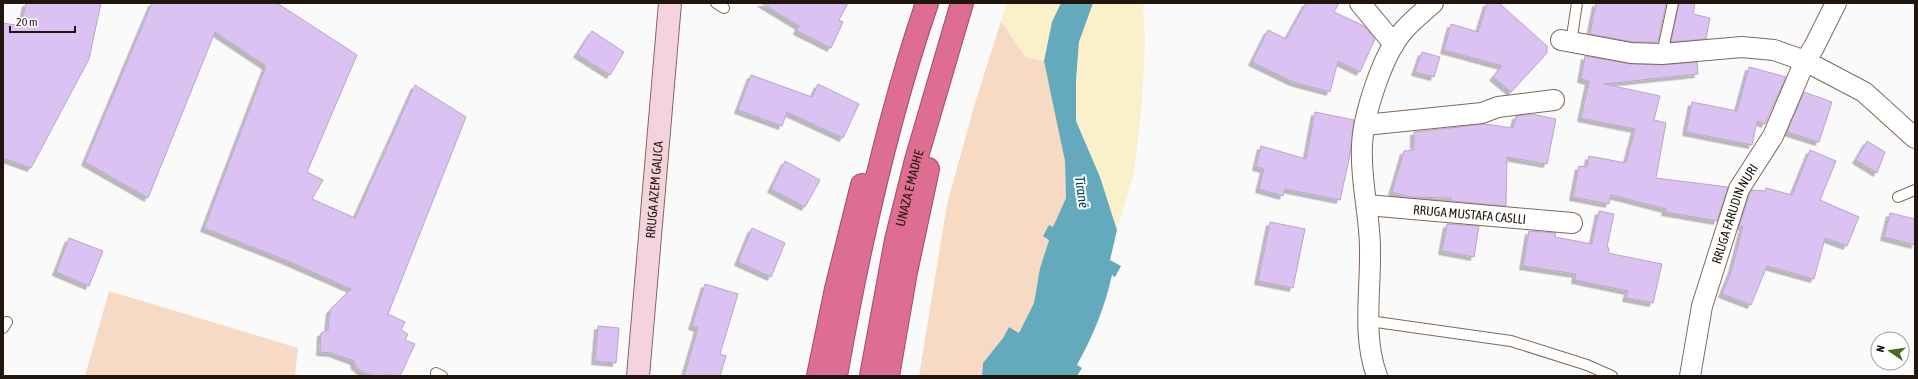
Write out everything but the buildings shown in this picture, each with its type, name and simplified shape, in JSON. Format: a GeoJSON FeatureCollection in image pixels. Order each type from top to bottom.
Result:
{"type":"FeatureCollection","features":[{"type":"Feature","properties":{"kind":"highway"},"geometry":{"type":"LineString","coordinates":[[836,376],[844,328],[891,122],[912,47],[927,3]]}},
{"type":"Feature","properties":{"kind":"highway","name":"UNAZA E MADHE"},"geometry":{"type":"LineString","coordinates":[[870,376],[896,240],[916,160],[962,3]]}},
{"type":"Feature","properties":{"kind":"highway"},"geometry":{"type":"LineString","coordinates":[[888,376],[906,272],[931,154],[936,112],[935,97]]}},
{"type":"Feature","properties":{"kind":"highway"},"geometry":{"type":"LineString","coordinates":[[818,376],[836,289],[863,180],[878,140],[884,129],[891,122]]}},
{"type":"Feature","properties":{"kind":"main road","name":"RRUGA AZEM GALICA"},"geometry":{"type":"LineString","coordinates":[[638,376],[670,3]]}},
{"type":"Feature","properties":{"kind":"street"},"geometry":{"type":"LineString","coordinates":[[1360,3],[1394,44]]}},
{"type":"Feature","properties":{"kind":"street"},"geometry":{"type":"LineString","coordinates":[[1377,376],[1370,350],[1370,248],[1362,146],[1365,125],[1370,103],[1383,66],[1394,44],[1404,31],[1433,3]]}},
{"type":"Feature","properties":{"kind":"street","name":"RRUGA FARUDIN NURI"},"geometry":{"type":"LineString","coordinates":[[1690,376],[1702,306],[1739,189],[1773,136],[1805,61],[1814,47],[1836,3]]}},
{"type":"Feature","properties":{"kind":"street"},"geometry":{"type":"LineString","coordinates":[[1566,41],[1631,53],[1662,54],[1742,47],[1774,50],[1805,61],[1864,92],[1915,138]]}},
{"type":"Feature","properties":{"kind":"street"},"geometry":{"type":"LineString","coordinates":[[1365,125],[1482,113],[1498,107],[1554,100]]}},
{"type":"Feature","properties":{"kind":"street","name":"RRUGA MUSTAFA CASLLI"},"geometry":{"type":"LineString","coordinates":[[1367,205],[1572,223]]}},
{"type":"Feature","properties":{"kind":"lane"},"geometry":{"type":"LineString","coordinates":[[1566,41],[1577,3]]}},
{"type":"Feature","properties":{"kind":"lane"},"geometry":{"type":"LineString","coordinates":[[1662,54],[1673,3]]}},
{"type":"Feature","properties":{"kind":"lane"},"geometry":{"type":"LineString","coordinates":[[1898,197],[1915,190]]}},
{"type":"Feature","properties":{"kind":"lane"},"geometry":{"type":"LineString","coordinates":[[1369,321],[1511,341],[1587,365],[1612,376]]}},
{"type":"Feature","properties":{"kind":"lane"},"geometry":{"type":"LineString","coordinates":[[436,376],[436,373],[442,376]]}},
{"type":"Feature","properties":{"kind":"shaded area"},"geometry":{"type":"Polygon","coordinates":[[[1001,21],[1026,57],[1044,61],[1062,141],[1065,161],[1066,198],[1053,228],[1043,235],[1049,239],[1040,268],[1034,303],[1019,333],[1009,327],[1003,338],[983,363],[982,376],[919,376],[947,204],[975,103],[1001,21]]]}},
{"type":"Feature","properties":{"kind":"shaded area"},"geometry":{"type":"Polygon","coordinates":[[[109,291],[298,348],[295,376],[85,376],[109,291]]]}},
{"type":"Feature","properties":{"kind":"sand"},"geometry":{"type":"Polygon","coordinates":[[[1007,3],[1061,3],[1052,23],[1044,61],[1027,57],[1001,21],[1007,3]]]}},
{"type":"Feature","properties":{"kind":"sand"},"geometry":{"type":"Polygon","coordinates":[[[1093,3],[1143,3],[1145,40],[1142,103],[1134,173],[1117,230],[1100,177],[1076,121],[1076,80],[1079,42],[1093,3]]]}},
{"type":"Feature","properties":{"kind":"water","name":"Tiranë"},"geometry":{"type":"Polygon","coordinates":[[[1061,3],[1093,3],[1079,42],[1076,80],[1076,121],[1100,177],[1117,230],[1110,260],[1121,266],[1115,277],[1112,275],[1098,321],[1077,365],[1082,368],[1077,376],[982,376],[983,363],[1003,338],[1009,327],[1019,333],[1034,303],[1040,268],[1049,240],[1043,236],[1049,225],[1053,227],[1066,198],[1065,161],[1044,61],[1052,22],[1061,3]]]}}]}
